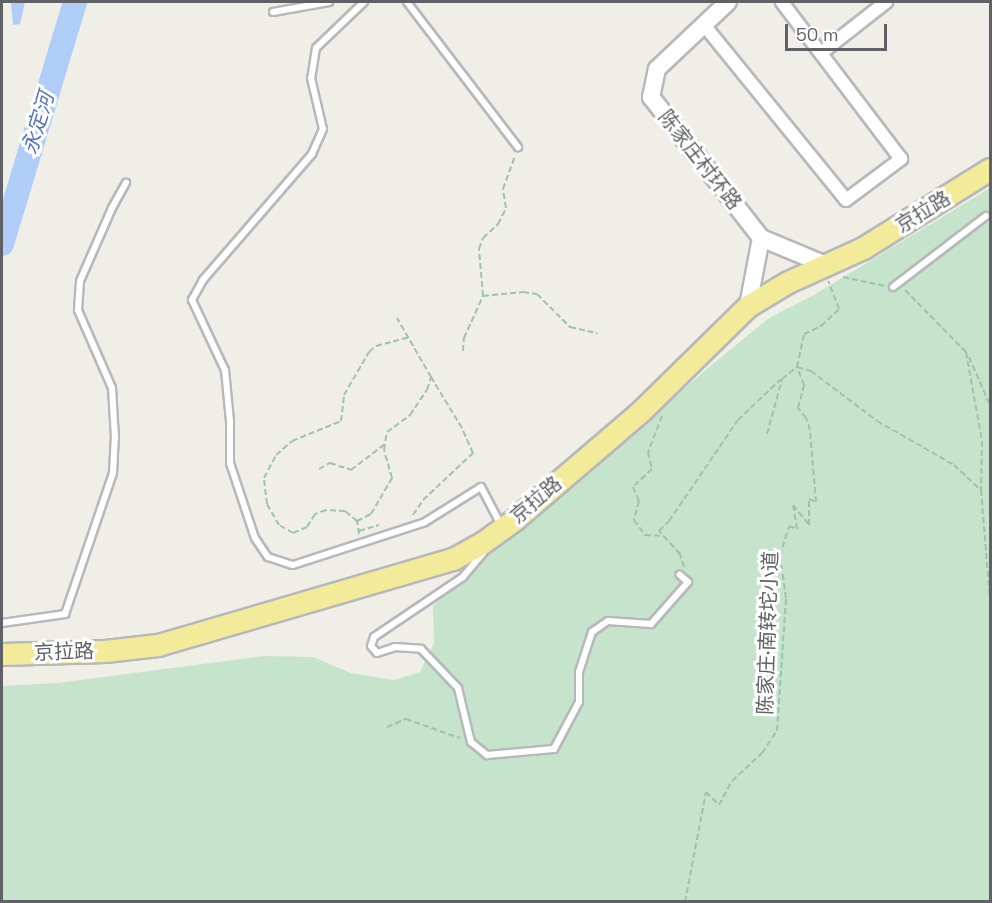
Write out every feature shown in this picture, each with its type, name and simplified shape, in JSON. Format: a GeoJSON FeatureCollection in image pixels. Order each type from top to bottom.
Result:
{"type":"FeatureCollection","features":[{"type":"Feature","properties":{"kind":"highway","name":"京拉路"},"geometry":{"type":"LineString","coordinates":[[2,654],[105,651],[158,645],[453,559],[482,543],[502,528],[640,412],[748,306],[864,248],[990,169]]}},
{"type":"Feature","properties":{"kind":"street","name":"陈家庄村环路"},"geometry":{"type":"LineString","coordinates":[[728,2],[657,69],[651,97],[761,238]]}},
{"type":"Feature","properties":{"kind":"street"},"geometry":{"type":"LineString","coordinates":[[704,25],[846,200],[901,159],[782,2]]}},
{"type":"Feature","properties":{"kind":"street"},"geometry":{"type":"LineString","coordinates":[[821,53],[886,2]]}},
{"type":"Feature","properties":{"kind":"street"},"geometry":{"type":"LineString","coordinates":[[748,306],[761,238],[820,268]]}},
{"type":"Feature","properties":{"kind":"lane"},"geometry":{"type":"LineString","coordinates":[[273,12],[329,2]]}},
{"type":"Feature","properties":{"kind":"lane"},"geometry":{"type":"LineString","coordinates":[[364,2],[316,48],[311,78],[323,129],[312,154],[203,280],[192,300],[225,370],[230,421],[230,463],[255,538],[268,557],[293,565],[424,522],[481,487],[502,528]]}},
{"type":"Feature","properties":{"kind":"lane"},"geometry":{"type":"LineString","coordinates":[[407,2],[518,147]]}},
{"type":"Feature","properties":{"kind":"lane"},"geometry":{"type":"LineString","coordinates":[[2,623],[65,614],[113,473],[115,438],[112,388],[78,310],[80,281],[112,208],[126,183]]}},
{"type":"Feature","properties":{"kind":"lane"},"geometry":{"type":"LineString","coordinates":[[893,287],[986,216]]}},
{"type":"Feature","properties":{"kind":"lane"},"geometry":{"type":"LineString","coordinates":[[482,543],[483,553],[463,577],[374,637],[371,646],[377,653],[394,647],[421,649],[458,688],[471,742],[487,755],[554,749],[579,702],[579,672],[592,632],[608,621],[651,624],[688,582],[680,575]]}},
{"type":"Feature","properties":{"kind":"path"},"geometry":{"type":"LineString","coordinates":[[463,351],[464,338],[483,296],[479,249],[483,238],[498,224],[506,208],[503,189],[518,147]]}},
{"type":"Feature","properties":{"kind":"path"},"geometry":{"type":"LineString","coordinates":[[820,268],[906,290],[966,352],[990,405]]}},
{"type":"Feature","properties":{"kind":"path","name":"陈家庄·南转坨小道"},"geometry":{"type":"LineString","coordinates":[[685,902],[706,792],[719,805],[732,781],[762,753],[777,731],[786,598],[780,556],[789,525],[797,529],[793,505],[809,525],[809,499],[816,502],[810,430],[807,418],[798,408],[804,385],[797,366],[804,334],[821,326],[839,309],[820,268]]}},
{"type":"Feature","properties":{"kind":"path"},"geometry":{"type":"LineString","coordinates":[[483,296],[523,292],[537,294],[570,327],[597,333]]}},
{"type":"Feature","properties":{"kind":"path"},"geometry":{"type":"LineString","coordinates":[[397,318],[462,428],[473,453],[423,500],[412,516]]}},
{"type":"Feature","properties":{"kind":"path"},"geometry":{"type":"LineString","coordinates":[[361,543],[357,521],[345,511],[326,510],[315,513],[306,527],[293,533],[279,525],[267,504],[264,478],[276,455],[292,441],[341,421],[344,395],[369,352],[376,346],[409,337]]}},
{"type":"Feature","properties":{"kind":"path"},"geometry":{"type":"LineString","coordinates":[[966,352],[982,441],[981,490],[990,599]]}},
{"type":"Feature","properties":{"kind":"path"},"geometry":{"type":"LineString","coordinates":[[680,575],[684,567],[680,554],[659,531],[669,521],[738,420],[797,366],[811,371],[877,421],[954,465],[981,490]]}},
{"type":"Feature","properties":{"kind":"path"},"geometry":{"type":"LineString","coordinates":[[357,521],[371,514],[392,477],[384,450],[387,432],[410,415],[427,390],[431,377]]}},
{"type":"Feature","properties":{"kind":"path"},"geometry":{"type":"LineString","coordinates":[[767,434],[782,379]]}},
{"type":"Feature","properties":{"kind":"path"},"geometry":{"type":"LineString","coordinates":[[662,416],[648,452],[652,469],[633,486],[639,501],[634,520],[645,535],[664,536]]}},
{"type":"Feature","properties":{"kind":"path"},"geometry":{"type":"LineString","coordinates":[[319,469],[330,463],[351,470],[385,444]]}},
{"type":"Feature","properties":{"kind":"path"},"geometry":{"type":"LineString","coordinates":[[358,531],[380,525]]}},
{"type":"Feature","properties":{"kind":"path"},"geometry":{"type":"LineString","coordinates":[[387,727],[406,719],[471,742]]}},
{"type":"Feature","properties":{"kind":"green space"},"geometry":{"type":"Polygon","coordinates":[[[990,188],[990,901],[2,902],[2,686],[58,683],[264,656],[313,657],[351,673],[394,680],[420,672],[434,643],[433,606],[474,566],[512,537],[769,318],[814,295],[990,188]]]}},
{"type":"Feature","properties":{"kind":"water"},"geometry":{"type":"Polygon","coordinates":[[[11,2],[25,2],[20,24],[13,25],[11,2]]]}},
{"type":"Feature","properties":{"kind":"waterway","name":"永定河"},"geometry":{"type":"LineString","coordinates":[[2,244],[75,2]]}}]}
